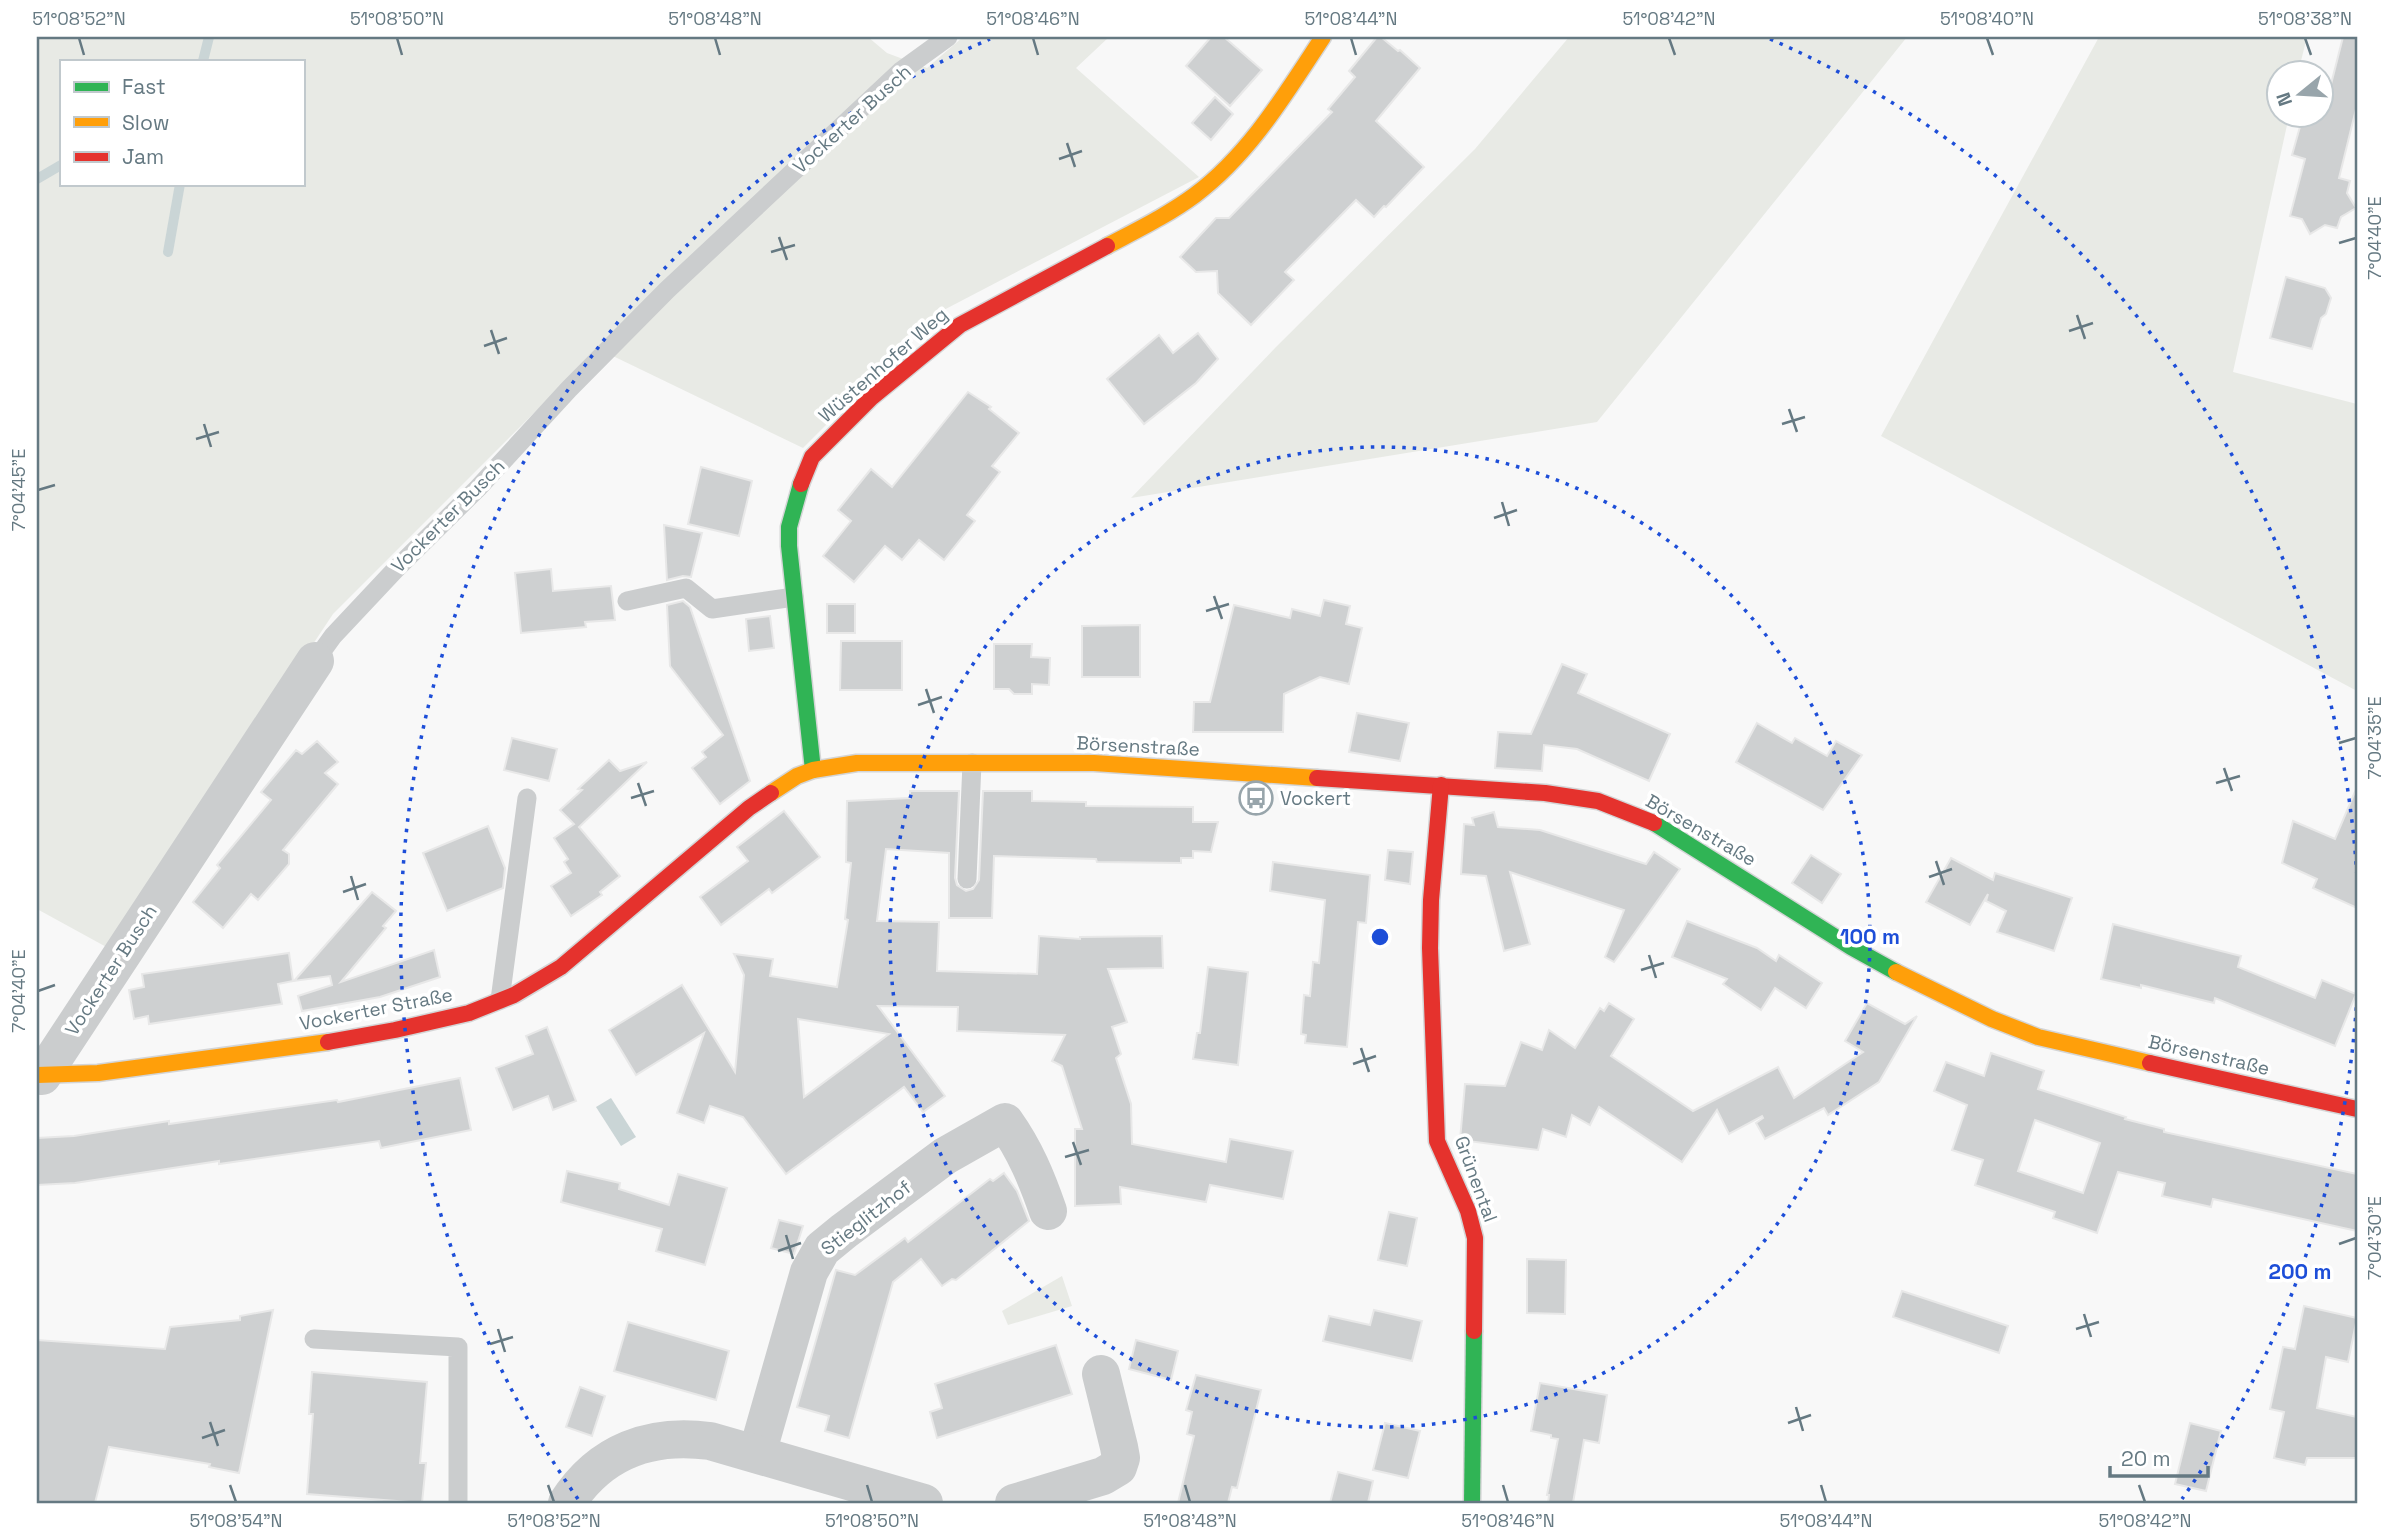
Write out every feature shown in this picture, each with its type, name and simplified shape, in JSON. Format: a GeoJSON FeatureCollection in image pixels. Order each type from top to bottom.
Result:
{"type":"FeatureCollection","features":[{"type":"Feature","properties":{"kind":"street","name":"Wüstenhofer Weg"},"geometry":{"type":"LineString","coordinates":[[813,770],[793,597],[789,527],[796,496],[812,457],[872,398],[960,325],[1153,222],[1196,194],[1268,121],[1323,37]]}},
{"type":"Feature","properties":{"kind":"street","name":"Vockerter Busch"},"geometry":{"type":"LineString","coordinates":[[39,1076],[315,661]]}},
{"type":"Feature","properties":{"kind":"street","name":"Börsenstraße"},"geometry":{"type":"LineString","coordinates":[[813,770],[857,763],[1094,763],[1441,785],[1545,793],[1598,801],[1658,825],[1852,947],[1992,1019],[2038,1037],[2094,1051],[2357,1109]]}},
{"type":"Feature","properties":{"kind":"street","name":"Vockerter Straße"},"geometry":{"type":"LineString","coordinates":[[39,1076],[98,1073],[341,1040],[469,1013],[500,1000],[561,967],[749,807],[778,787],[813,770]]}},
{"type":"Feature","properties":{"kind":"street","name":"Grünental"},"geometry":{"type":"LineString","coordinates":[[1441,785],[1431,900],[1430,948],[1435,1099],[1437,1141],[1468,1211],[1475,1238],[1472,1503]]}},
{"type":"Feature","properties":{"kind":"street","name":"Stieglitzhof"},"geometry":{"type":"LineString","coordinates":[[757,1454],[808,1272],[822,1250],[838,1236],[946,1156],[1005,1122],[1022,1146],[1048,1211]]}},
{"type":"Feature","properties":{"kind":"street"},"geometry":{"type":"LineString","coordinates":[[1014,1503],[1103,1476],[1118,1467],[1121,1458],[1119,1447],[1101,1374]]}},
{"type":"Feature","properties":{"kind":"street"},"geometry":{"type":"LineString","coordinates":[[568,1503],[583,1482],[617,1455],[647,1443],[682,1438],[757,1454],[923,1503]]}},
{"type":"Feature","properties":{"kind":"lane","name":"Vockerter Busch"},"geometry":{"type":"LineString","coordinates":[[315,661],[333,636],[386,579],[478,488],[569,389],[667,290],[901,71],[948,37]]}},
{"type":"Feature","properties":{"kind":"lane"},"geometry":{"type":"LineString","coordinates":[[627,601],[686,588],[712,608],[793,597]]}},
{"type":"Feature","properties":{"kind":"lane"},"geometry":{"type":"LineString","coordinates":[[967,878],[972,763]]}},
{"type":"Feature","properties":{"kind":"lane"},"geometry":{"type":"LineString","coordinates":[[500,1000],[527,798]]}},
{"type":"Feature","properties":{"kind":"lane"},"geometry":{"type":"LineString","coordinates":[[314,1339],[458,1347],[458,1503]]}},
{"type":"Feature","properties":{"kind":"shaded area"},"geometry":{"type":"Polygon","coordinates":[[[37,37],[868,37],[887,53],[927,68],[963,37],[1109,37],[1076,68],[1199,177],[938,313],[803,448],[615,357],[591,356],[333,614],[110,949],[37,909],[37,37]]]}},
{"type":"Feature","properties":{"kind":"shaded area"},"geometry":{"type":"Polygon","coordinates":[[[1569,37],[1907,37],[1597,422],[1131,498],[1276,347],[1475,149],[1569,37]]]}},
{"type":"Feature","properties":{"kind":"shaded area"},"geometry":{"type":"Polygon","coordinates":[[[2099,37],[2307,37],[2301,60],[2264,60],[2264,130],[2286,130],[2233,372],[2357,404],[2357,691],[1881,436],[2099,37]]]}},
{"type":"Feature","properties":{"kind":"shaded area"},"geometry":{"type":"Polygon","coordinates":[[[611,1098],[636,1137],[621,1146],[596,1107],[611,1098]]]}},
{"type":"Feature","properties":{"kind":"shaded area"},"geometry":{"type":"Polygon","coordinates":[[[1062,1276],[1072,1306],[1008,1325],[1002,1311],[1062,1276]]]}},
{"type":"Feature","properties":{"kind":"building"},"geometry":{"type":"Polygon","coordinates":[[[1211,37],[1224,37],[1262,70],[1230,106],[1186,66],[1211,37]]]}},
{"type":"Feature","properties":{"kind":"building"},"geometry":{"type":"Polygon","coordinates":[[[1377,37],[1400,50],[1420,68],[1376,121],[1424,167],[1374,217],[1356,200],[1285,272],[1294,280],[1251,325],[1218,293],[1217,271],[1196,272],[1180,257],[1216,218],[1229,218],[1332,112],[1328,109],[1355,77],[1349,71],[1377,37]]]}},
{"type":"Feature","properties":{"kind":"building"},"geometry":{"type":"Polygon","coordinates":[[[2343,37],[2357,37],[2357,105],[2339,178],[2350,181],[2347,193],[2356,208],[2341,217],[2337,228],[2325,225],[2310,234],[2302,219],[2290,216],[2305,159],[2292,155],[2299,130],[2334,130],[2334,72],[2343,37]]]}},
{"type":"Feature","properties":{"kind":"building"},"geometry":{"type":"Polygon","coordinates":[[[1215,97],[1233,114],[1211,140],[1192,123],[1215,97]]]}},
{"type":"Feature","properties":{"kind":"building"},"geometry":{"type":"Polygon","coordinates":[[[2286,277],[2325,288],[2331,298],[2326,314],[2321,318],[2312,349],[2270,338],[2286,277]]]}},
{"type":"Feature","properties":{"kind":"building"},"geometry":{"type":"Polygon","coordinates":[[[1198,333],[1218,359],[1196,383],[1144,424],[1107,379],[1159,335],[1173,353],[1198,333]]]}},
{"type":"Feature","properties":{"kind":"building"},"geometry":{"type":"Polygon","coordinates":[[[968,392],[991,407],[989,409],[1019,433],[992,466],[1000,472],[967,515],[975,521],[944,560],[919,540],[902,560],[885,546],[854,582],[823,556],[851,521],[838,510],[871,469],[892,487],[968,392]]]}},
{"type":"Feature","properties":{"kind":"building"},"geometry":{"type":"Polygon","coordinates":[[[701,467],[752,481],[739,536],[688,524],[701,467]]]}},
{"type":"Feature","properties":{"kind":"building"},"geometry":{"type":"Polygon","coordinates":[[[664,525],[702,533],[691,577],[667,580],[664,525]]]}},
{"type":"Feature","properties":{"kind":"building"},"geometry":{"type":"Polygon","coordinates":[[[551,569],[553,591],[611,586],[615,620],[585,622],[586,627],[521,633],[515,573],[551,569]]]}},
{"type":"Feature","properties":{"kind":"building"},"geometry":{"type":"Polygon","coordinates":[[[1324,600],[1350,606],[1346,624],[1362,628],[1349,684],[1320,677],[1284,694],[1283,732],[1193,732],[1194,702],[1210,702],[1234,605],[1290,618],[1292,609],[1320,616],[1324,600]]]}},
{"type":"Feature","properties":{"kind":"building"},"geometry":{"type":"Polygon","coordinates":[[[683,601],[690,607],[750,781],[720,804],[692,768],[706,757],[702,752],[723,735],[670,666],[667,605],[683,601]]]}},
{"type":"Feature","properties":{"kind":"building"},"geometry":{"type":"Polygon","coordinates":[[[827,604],[855,604],[855,633],[827,633],[827,604]]]}},
{"type":"Feature","properties":{"kind":"building"},"geometry":{"type":"Polygon","coordinates":[[[770,616],[774,648],[749,651],[746,619],[770,616]]]}},
{"type":"Feature","properties":{"kind":"building"},"geometry":{"type":"Polygon","coordinates":[[[1140,625],[1140,677],[1082,677],[1082,626],[1140,625]]]}},
{"type":"Feature","properties":{"kind":"building"},"geometry":{"type":"Polygon","coordinates":[[[841,641],[902,641],[902,690],[840,690],[841,641]]]}},
{"type":"Feature","properties":{"kind":"building"},"geometry":{"type":"Polygon","coordinates":[[[994,644],[1032,644],[1031,657],[1050,658],[1049,685],[1032,684],[1032,694],[1014,694],[1009,689],[994,689],[994,644]]]}},
{"type":"Feature","properties":{"kind":"building"},"geometry":{"type":"Polygon","coordinates":[[[1562,664],[1587,674],[1578,693],[1670,734],[1649,781],[1577,749],[1544,745],[1542,771],[1495,768],[1498,732],[1531,734],[1562,664]]]}},
{"type":"Feature","properties":{"kind":"building"},"geometry":{"type":"Polygon","coordinates":[[[1357,713],[1409,723],[1400,761],[1349,752],[1357,713]]]}},
{"type":"Feature","properties":{"kind":"building"},"geometry":{"type":"Polygon","coordinates":[[[1757,723],[1792,743],[1795,738],[1827,756],[1836,741],[1862,755],[1823,810],[1736,762],[1757,723]]]}},
{"type":"Feature","properties":{"kind":"building"},"geometry":{"type":"Polygon","coordinates":[[[512,738],[557,749],[549,781],[504,770],[512,738]]]}},
{"type":"Feature","properties":{"kind":"building"},"geometry":{"type":"Polygon","coordinates":[[[317,741],[338,762],[325,773],[338,784],[283,850],[289,854],[289,864],[258,900],[251,894],[223,928],[193,902],[220,868],[217,865],[271,800],[261,792],[296,750],[302,754],[317,741]]]}},
{"type":"Feature","properties":{"kind":"building"},"geometry":{"type":"Polygon","coordinates":[[[609,760],[620,771],[647,762],[579,827],[620,876],[600,892],[602,895],[571,916],[551,886],[571,873],[564,862],[568,859],[554,838],[574,824],[560,810],[609,760]]]}},
{"type":"Feature","properties":{"kind":"building"},"geometry":{"type":"Polygon","coordinates":[[[2357,787],[2357,908],[2313,888],[2317,879],[2282,863],[2293,821],[2335,839],[2357,787]]]}},
{"type":"Feature","properties":{"kind":"building"},"geometry":{"type":"Polygon","coordinates":[[[910,791],[959,791],[955,878],[957,885],[966,891],[973,889],[979,880],[983,791],[1032,791],[1032,801],[1086,802],[1086,806],[1193,807],[1193,822],[1218,822],[1211,852],[1193,851],[1193,858],[1181,858],[1181,863],[1097,862],[1096,859],[994,856],[992,918],[949,918],[949,853],[886,849],[877,921],[939,922],[937,971],[1037,974],[1039,936],[1080,939],[1162,936],[1163,968],[1108,969],[1127,1022],[1112,1027],[1121,1054],[1116,1058],[1131,1104],[1132,1144],[1226,1162],[1230,1139],[1293,1151],[1283,1199],[1210,1185],[1206,1202],[1120,1187],[1121,1204],[1075,1206],[1075,1129],[1082,1129],[1062,1066],[1052,1061],[1065,1035],[957,1031],[958,1007],[878,1006],[945,1096],[923,1112],[904,1087],[786,1174],[743,1117],[710,1106],[704,1123],[677,1113],[704,1033],[636,1075],[609,1030],[682,985],[735,1072],[744,975],[734,954],[773,959],[770,976],[837,987],[848,920],[845,919],[851,863],[846,862],[847,801],[910,798],[910,791]],[[798,1019],[804,1097],[889,1034],[798,1019]]]}},
{"type":"Feature","properties":{"kind":"building"},"geometry":{"type":"Polygon","coordinates":[[[784,811],[820,857],[772,893],[769,889],[721,925],[700,897],[748,861],[737,847],[784,811]]]}},
{"type":"Feature","properties":{"kind":"building"},"geometry":{"type":"Polygon","coordinates":[[[1494,812],[1498,827],[1540,830],[1646,864],[1654,852],[1680,869],[1614,962],[1605,957],[1624,910],[1510,872],[1530,944],[1504,951],[1486,876],[1461,874],[1464,824],[1474,825],[1472,818],[1494,812]]]}},
{"type":"Feature","properties":{"kind":"building"},"geometry":{"type":"Polygon","coordinates":[[[488,826],[505,868],[503,888],[447,911],[423,853],[488,826]]]}},
{"type":"Feature","properties":{"kind":"building"},"geometry":{"type":"Polygon","coordinates":[[[1388,850],[1413,852],[1410,884],[1385,880],[1388,850]]]}},
{"type":"Feature","properties":{"kind":"building"},"geometry":{"type":"Polygon","coordinates":[[[1811,855],[1841,874],[1822,903],[1792,883],[1811,855]]]}},
{"type":"Feature","properties":{"kind":"building"},"geometry":{"type":"Polygon","coordinates":[[[1951,858],[1993,880],[1995,873],[2072,898],[2054,951],[1997,932],[2006,911],[1986,901],[1988,894],[1970,925],[1926,902],[1951,858]]]}},
{"type":"Feature","properties":{"kind":"building"},"geometry":{"type":"Polygon","coordinates":[[[1273,862],[1370,875],[1366,923],[1358,922],[1347,1047],[1305,1043],[1306,1035],[1301,1034],[1304,995],[1310,996],[1313,962],[1319,963],[1325,900],[1270,891],[1273,862]]]}},
{"type":"Feature","properties":{"kind":"building"},"geometry":{"type":"Polygon","coordinates":[[[372,892],[396,911],[383,926],[386,928],[341,982],[434,950],[440,977],[380,997],[302,1011],[298,996],[332,985],[330,976],[294,981],[372,892]]]}},
{"type":"Feature","properties":{"kind":"building"},"geometry":{"type":"Polygon","coordinates":[[[1687,921],[1757,948],[1776,961],[1779,955],[1822,983],[1806,1008],[1775,988],[1761,1010],[1723,984],[1727,979],[1672,957],[1687,921]]]}},
{"type":"Feature","properties":{"kind":"building"},"geometry":{"type":"Polygon","coordinates":[[[2113,924],[2241,956],[2238,967],[2315,998],[2322,980],[2356,994],[2335,1046],[2215,998],[2214,1003],[2141,985],[2141,988],[2101,979],[2113,924]]]}},
{"type":"Feature","properties":{"kind":"building"},"geometry":{"type":"Polygon","coordinates":[[[289,953],[293,981],[278,984],[282,1004],[149,1024],[148,1016],[134,1019],[129,990],[144,987],[142,974],[289,953]]]}},
{"type":"Feature","properties":{"kind":"building"},"geometry":{"type":"Polygon","coordinates":[[[1208,967],[1248,972],[1238,1065],[1193,1059],[1197,1033],[1200,1033],[1208,967]]]}},
{"type":"Feature","properties":{"kind":"building"},"geometry":{"type":"Polygon","coordinates":[[[1609,1003],[1634,1019],[1611,1056],[1693,1111],[1778,1067],[1794,1098],[1863,1052],[1845,1041],[1867,1003],[1905,1024],[1917,1016],[1879,1082],[1828,1115],[1824,1108],[1765,1139],[1756,1123],[1762,1116],[1729,1134],[1717,1110],[1682,1162],[1599,1107],[1590,1125],[1572,1115],[1566,1137],[1543,1129],[1538,1150],[1460,1140],[1465,1084],[1505,1086],[1521,1042],[1542,1050],[1549,1030],[1575,1048],[1600,1008],[1604,1011],[1609,1003]]]}},
{"type":"Feature","properties":{"kind":"building"},"geometry":{"type":"Polygon","coordinates":[[[547,1027],[576,1101],[553,1110],[548,1096],[513,1110],[496,1068],[533,1054],[526,1036],[547,1027]]]}},
{"type":"Feature","properties":{"kind":"building"},"geometry":{"type":"Polygon","coordinates":[[[1991,1053],[2044,1071],[2038,1089],[2126,1117],[2125,1119],[2164,1129],[2164,1132],[2357,1174],[2357,1231],[2213,1199],[2211,1207],[2162,1196],[2165,1183],[2118,1172],[2097,1233],[2053,1218],[2055,1212],[1975,1185],[1983,1160],[1952,1150],[1967,1105],[1934,1091],[1946,1062],[1984,1076],[1991,1053]],[[2035,1120],[2018,1171],[2083,1193],[2100,1143],[2035,1120]]]}},
{"type":"Feature","properties":{"kind":"building"},"geometry":{"type":"Polygon","coordinates":[[[460,1078],[471,1130],[381,1148],[379,1141],[75,1183],[37,1185],[37,1138],[74,1136],[169,1121],[169,1124],[337,1100],[338,1102],[460,1078]]]}},
{"type":"Feature","properties":{"kind":"building"},"geometry":{"type":"Polygon","coordinates":[[[567,1171],[620,1183],[619,1189],[669,1205],[678,1174],[727,1188],[705,1265],[656,1251],[662,1229],[561,1202],[567,1171]]]}},
{"type":"Feature","properties":{"kind":"building"},"geometry":{"type":"Polygon","coordinates":[[[1004,1173],[1017,1191],[1029,1221],[956,1280],[952,1279],[942,1286],[921,1259],[893,1282],[849,1438],[825,1431],[829,1416],[797,1407],[836,1270],[855,1275],[905,1238],[908,1242],[990,1179],[993,1181],[1004,1173]]]}},
{"type":"Feature","properties":{"kind":"building"},"geometry":{"type":"Polygon","coordinates":[[[1389,1212],[1417,1218],[1407,1266],[1378,1260],[1389,1212]]]}},
{"type":"Feature","properties":{"kind":"building"},"geometry":{"type":"Polygon","coordinates":[[[779,1220],[803,1226],[794,1254],[771,1248],[779,1220]]]}},
{"type":"Feature","properties":{"kind":"building"},"geometry":{"type":"Polygon","coordinates":[[[1527,1259],[1566,1260],[1565,1314],[1527,1313],[1527,1259]]]}},
{"type":"Feature","properties":{"kind":"building"},"geometry":{"type":"Polygon","coordinates":[[[1902,1291],[2008,1326],[1999,1353],[1893,1317],[1902,1291]]]}},
{"type":"Feature","properties":{"kind":"building"},"geometry":{"type":"Polygon","coordinates":[[[2304,1306],[2357,1318],[2348,1362],[2326,1357],[2317,1408],[2357,1417],[2357,1458],[2307,1458],[2305,1465],[2274,1458],[2284,1412],[2270,1409],[2283,1347],[2295,1349],[2304,1306]]]}},
{"type":"Feature","properties":{"kind":"building"},"geometry":{"type":"Polygon","coordinates":[[[273,1310],[239,1473],[209,1467],[210,1464],[109,1447],[95,1503],[37,1503],[37,1340],[165,1349],[170,1327],[240,1320],[240,1316],[273,1310]]]}},
{"type":"Feature","properties":{"kind":"building"},"geometry":{"type":"Polygon","coordinates":[[[1374,1310],[1422,1321],[1412,1361],[1323,1341],[1329,1316],[1370,1325],[1374,1310]]]}},
{"type":"Feature","properties":{"kind":"building"},"geometry":{"type":"Polygon","coordinates":[[[628,1322],[729,1351],[716,1400],[614,1371],[628,1322]]]}},
{"type":"Feature","properties":{"kind":"building"},"geometry":{"type":"Polygon","coordinates":[[[1136,1340],[1178,1351],[1171,1380],[1129,1369],[1136,1340]]]}},
{"type":"Feature","properties":{"kind":"building"},"geometry":{"type":"Polygon","coordinates":[[[1056,1345],[1072,1394],[937,1438],[930,1412],[942,1408],[935,1384],[1056,1345]]]}},
{"type":"Feature","properties":{"kind":"building"},"geometry":{"type":"Polygon","coordinates":[[[312,1372],[427,1382],[420,1463],[426,1463],[422,1503],[307,1494],[313,1414],[309,1414],[312,1372]]]}},
{"type":"Feature","properties":{"kind":"building"},"geometry":{"type":"Polygon","coordinates":[[[1196,1375],[1261,1390],[1237,1488],[1232,1487],[1228,1503],[1178,1503],[1194,1436],[1187,1434],[1192,1412],[1186,1410],[1196,1375]]]}},
{"type":"Feature","properties":{"kind":"building"},"geometry":{"type":"Polygon","coordinates":[[[1540,1383],[1607,1395],[1599,1443],[1584,1440],[1573,1503],[1548,1503],[1547,1495],[1558,1439],[1531,1431],[1540,1383]]]}},
{"type":"Feature","properties":{"kind":"building"},"geometry":{"type":"Polygon","coordinates":[[[580,1387],[605,1396],[592,1436],[566,1427],[580,1387]]]}},
{"type":"Feature","properties":{"kind":"building"},"geometry":{"type":"Polygon","coordinates":[[[1385,1423],[1420,1431],[1408,1478],[1373,1470],[1385,1423]]]}},
{"type":"Feature","properties":{"kind":"building"},"geometry":{"type":"Polygon","coordinates":[[[2190,1423],[2221,1431],[2206,1491],[2175,1484],[2190,1423]]]}},
{"type":"Feature","properties":{"kind":"building"},"geometry":{"type":"Polygon","coordinates":[[[1338,1472],[1373,1481],[1368,1503],[1330,1503],[1338,1472]]]}},
{"type":"Feature","properties":{"kind":"waterway"},"geometry":{"type":"LineString","coordinates":[[203,60],[209,37]]}},
{"type":"Feature","properties":{"kind":"waterway"},"geometry":{"type":"LineString","coordinates":[[37,179],[60,166]]}},
{"type":"Feature","properties":{"kind":"waterway"},"geometry":{"type":"LineString","coordinates":[[168,252],[180,186]]}},
{"type":"Feature","properties":{"kind":"traffic: fast"},"geometry":{"type":"LineString","coordinates":[[801,484],[789,527],[789,546],[813,770]]}},
{"type":"Feature","properties":{"kind":"traffic: fast"},"geometry":{"type":"LineString","coordinates":[[1654,823],[1851,947],[1896,972]]}},
{"type":"Feature","properties":{"kind":"traffic: fast"},"geometry":{"type":"LineString","coordinates":[[1472,1503],[1474,1331]]}},
{"type":"Feature","properties":{"kind":"traffic: slow"},"geometry":{"type":"LineString","coordinates":[[1107,246],[1174,209],[1215,179],[1266,122],[1323,37]]}},
{"type":"Feature","properties":{"kind":"traffic: slow"},"geometry":{"type":"LineString","coordinates":[[771,793],[797,776],[813,770],[857,763],[1094,763],[1317,778]]}},
{"type":"Feature","properties":{"kind":"traffic: slow"},"geometry":{"type":"LineString","coordinates":[[1896,972],[1992,1019],[2038,1037],[2150,1063]]}},
{"type":"Feature","properties":{"kind":"traffic: slow"},"geometry":{"type":"LineString","coordinates":[[37,1075],[98,1073],[328,1042]]}},
{"type":"Feature","properties":{"kind":"traffic: jam"},"geometry":{"type":"LineString","coordinates":[[801,484],[812,457],[871,398],[960,325],[1107,246]]}},
{"type":"Feature","properties":{"kind":"traffic: jam"},"geometry":{"type":"LineString","coordinates":[[1317,778],[1545,793],[1598,801],[1654,823]]}},
{"type":"Feature","properties":{"kind":"traffic: jam"},"geometry":{"type":"LineString","coordinates":[[1441,785],[1431,900],[1430,948],[1437,1141],[1468,1211],[1475,1238],[1474,1331]]}},
{"type":"Feature","properties":{"kind":"traffic: jam"},"geometry":{"type":"LineString","coordinates":[[328,1042],[469,1013],[514,995],[561,967],[749,808],[771,793]]}},
{"type":"Feature","properties":{"kind":"traffic: jam"},"geometry":{"type":"LineString","coordinates":[[2150,1063],[2357,1109]]}},
{"type":"Feature","properties":{"kind":"place","name":"Vockert"},"geometry":{"type":"Point","coordinates":[1256,798]}}]}
